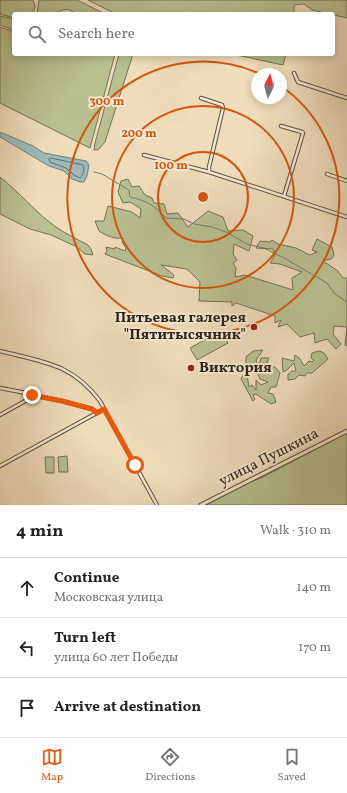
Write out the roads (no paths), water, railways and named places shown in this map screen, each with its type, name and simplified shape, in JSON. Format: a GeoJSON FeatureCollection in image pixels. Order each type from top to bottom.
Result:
{"type":"FeatureCollection","features":[{"type":"Feature","properties":{"kind":"street"},"geometry":{"type":"LineString","coordinates":[[294,73],[298,82],[347,98]]}},
{"type":"Feature","properties":{"kind":"street"},"geometry":{"type":"LineString","coordinates":[[201,98],[222,105],[223,108],[209,172]]}},
{"type":"Feature","properties":{"kind":"street"},"geometry":{"type":"LineString","coordinates":[[281,126],[303,133],[284,196]]}},
{"type":"Feature","properties":{"kind":"street"},"geometry":{"type":"LineString","coordinates":[[144,155],[209,172],[347,217]]}},
{"type":"Feature","properties":{"kind":"street"},"geometry":{"type":"LineString","coordinates":[[327,174],[347,181]]}},
{"type":"Feature","properties":{"kind":"street"},"geometry":{"type":"LineString","coordinates":[[0,351],[52,364],[76,376],[94,394],[104,409],[157,505]]}},
{"type":"Feature","properties":{"kind":"street"},"geometry":{"type":"LineString","coordinates":[[0,388],[62,401],[92,409],[97,413]]}},
{"type":"Feature","properties":{"kind":"street"},"geometry":{"type":"LineString","coordinates":[[0,415],[27,400],[32,395]]}},
{"type":"Feature","properties":{"kind":"street"},"geometry":{"type":"LineString","coordinates":[[0,466],[104,409]]}},
{"type":"Feature","properties":{"kind":"street","name":"улица Пушкина"},"geometry":{"type":"LineString","coordinates":[[201,505],[347,431]]}},
{"type":"Feature","properties":{"kind":"water"},"geometry":{"type":"Polygon","coordinates":[[[0,132],[33,146],[44,153],[86,161],[89,165],[84,182],[72,179],[64,171],[49,166],[0,137],[0,132]]]}},
{"type":"Feature","properties":{"kind":"waterway"},"geometry":{"type":"LineString","coordinates":[[94,172],[102,174],[129,190],[130,197],[150,204],[166,218],[184,219],[194,224],[212,227],[226,232],[247,244],[264,248],[284,258],[327,283],[335,294],[347,302]]}},
{"type":"Feature","properties":{"kind":"place","name":"Питьевая галерея \"Пятитысячник\""},"geometry":{"type":"Point","coordinates":[254,327]}},
{"type":"Feature","properties":{"kind":"place","name":"Виктория"},"geometry":{"type":"Point","coordinates":[191,368]}}]}
